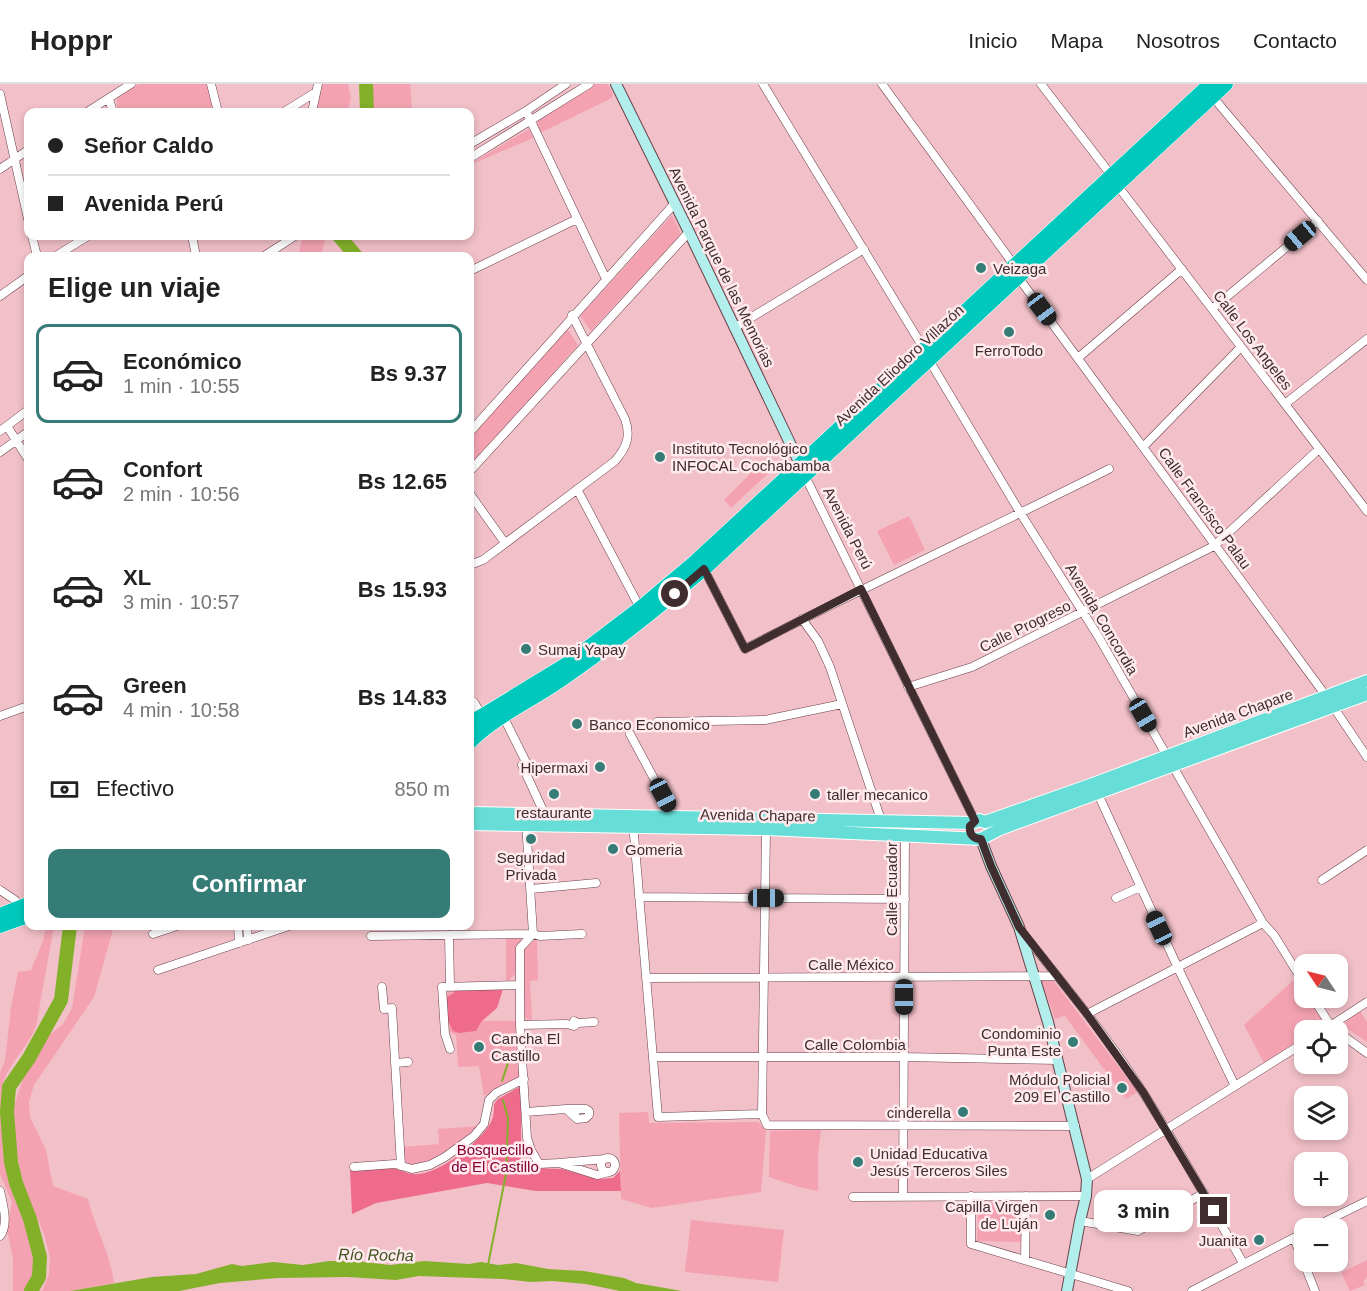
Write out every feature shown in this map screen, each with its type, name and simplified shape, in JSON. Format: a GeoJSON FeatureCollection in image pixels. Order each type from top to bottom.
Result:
{"type":"FeatureCollection","features":[{"type":"Feature","properties":{"kind":"highway","name":"Avenida Eliodoro Villazón"},"geometry":{"type":"LineString","coordinates":[[474,721],[565,664],[640,608],[697,560],[802,470],[1114,180],[1210,87],[1226,84]]}},
{"type":"Feature","properties":{"kind":"highway","name":"Avenida Eliodoro Villazón"},"geometry":{"type":"LineString","coordinates":[[474,738],[489,725],[560,681],[646,619],[704,569],[802,470]]}},
{"type":"Feature","properties":{"kind":"highway"},"geometry":{"type":"LineString","coordinates":[[0,915],[24,909]]}},
{"type":"Feature","properties":{"kind":"highway"},"geometry":{"type":"LineString","coordinates":[[0,926],[24,910]]}},
{"type":"Feature","properties":{"kind":"main road","name":"Avenida Chapare"},"geometry":{"type":"LineString","coordinates":[[474,824],[526,820],[633,821],[674,816],[881,820],[979,829],[1093,784],[1169,761],[1330,701],[1367,681]]}},
{"type":"Feature","properties":{"kind":"main road","name":"Avenida Chapare"},"geometry":{"type":"LineString","coordinates":[[1330,701],[1367,694]]}},
{"type":"Feature","properties":{"kind":"main road","name":"Avenida Chapare"},"geometry":{"type":"LineString","coordinates":[[474,814],[526,820],[545,814],[766,830],[905,835],[979,829],[1098,794],[1169,761]]}},
{"type":"Feature","properties":{"kind":"street"},"geometry":{"type":"LineString","coordinates":[[94,108],[131,84]]}},
{"type":"Feature","properties":{"kind":"street"},"geometry":{"type":"LineString","coordinates":[[211,84],[217,108]]}},
{"type":"Feature","properties":{"kind":"street"},"geometry":{"type":"LineString","coordinates":[[474,142],[566,84]]}},
{"type":"Feature","properties":{"kind":"street"},"geometry":{"type":"LineString","coordinates":[[474,156],[589,84]]}},
{"type":"Feature","properties":{"kind":"street","name":"Avenida Parque de las Memorias"},"geometry":{"type":"LineString","coordinates":[[616,84],[802,470]]}},
{"type":"Feature","properties":{"kind":"street","name":"Avenida Concordia"},"geometry":{"type":"LineString","coordinates":[[763,84],[1021,513],[1084,612],[1263,923],[1274,935],[1294,967]]}},
{"type":"Feature","properties":{"kind":"street","name":"Calle Francisco Palau"},"geometry":{"type":"LineString","coordinates":[[882,84],[1214,546],[1330,701],[1367,757]]}},
{"type":"Feature","properties":{"kind":"street","name":"Calle Los Angeles"},"geometry":{"type":"LineString","coordinates":[[1041,84],[1367,511]]}},
{"type":"Feature","properties":{"kind":"street"},"geometry":{"type":"LineString","coordinates":[[1210,87],[1367,280]]}},
{"type":"Feature","properties":{"kind":"street"},"geometry":{"type":"LineString","coordinates":[[290,108],[317,88]]}},
{"type":"Feature","properties":{"kind":"street"},"geometry":{"type":"LineString","coordinates":[[313,108],[317,88]]}},
{"type":"Feature","properties":{"kind":"street"},"geometry":{"type":"LineString","coordinates":[[0,94],[24,201]]}},
{"type":"Feature","properties":{"kind":"street"},"geometry":{"type":"LineString","coordinates":[[109,99],[112,108]]}},
{"type":"Feature","properties":{"kind":"street"},"geometry":{"type":"LineString","coordinates":[[526,111],[606,279]]}},
{"type":"Feature","properties":{"kind":"street"},"geometry":{"type":"LineString","coordinates":[[0,169],[24,153]]}},
{"type":"Feature","properties":{"kind":"street"},"geometry":{"type":"LineString","coordinates":[[474,427],[572,315],[675,203]]}},
{"type":"Feature","properties":{"kind":"street"},"geometry":{"type":"LineString","coordinates":[[474,269],[577,219]]}},
{"type":"Feature","properties":{"kind":"street"},"geometry":{"type":"LineString","coordinates":[[1212,309],[1318,221]]}},
{"type":"Feature","properties":{"kind":"street"},"geometry":{"type":"LineString","coordinates":[[474,467],[689,232]]}},
{"type":"Feature","properties":{"kind":"street"},"geometry":{"type":"LineString","coordinates":[[62,252],[82,240]]}},
{"type":"Feature","properties":{"kind":"street"},"geometry":{"type":"LineString","coordinates":[[273,252],[289,240]]}},
{"type":"Feature","properties":{"kind":"street"},"geometry":{"type":"LineString","coordinates":[[734,328],[864,249]]}},
{"type":"Feature","properties":{"kind":"street"},"geometry":{"type":"LineString","coordinates":[[1078,358],[1182,269]]}},
{"type":"Feature","properties":{"kind":"street"},"geometry":{"type":"LineString","coordinates":[[0,296],[24,279]]}},
{"type":"Feature","properties":{"kind":"street"},"geometry":{"type":"LineString","coordinates":[[474,563],[483,560],[615,462],[628,441],[629,429],[625,419],[572,315]]}},
{"type":"Feature","properties":{"kind":"street"},"geometry":{"type":"LineString","coordinates":[[1285,404],[1367,339]]}},
{"type":"Feature","properties":{"kind":"street"},"geometry":{"type":"LineString","coordinates":[[1144,446],[1241,346]]}},
{"type":"Feature","properties":{"kind":"street"},"geometry":{"type":"LineString","coordinates":[[24,413],[4,428],[17,440],[24,452]]}},
{"type":"Feature","properties":{"kind":"street"},"geometry":{"type":"LineString","coordinates":[[0,452],[24,435]]}},
{"type":"Feature","properties":{"kind":"street","name":"Calle Progreso"},"geometry":{"type":"LineString","coordinates":[[908,687],[972,668],[1214,546],[1320,449]]}},
{"type":"Feature","properties":{"kind":"street"},"geometry":{"type":"LineString","coordinates":[[704,569],[745,649],[861,589],[1109,469]]}},
{"type":"Feature","properties":{"kind":"street","name":"Avenida Perú"},"geometry":{"type":"LineString","coordinates":[[802,470],[979,829],[991,866],[1019,927],[1087,1014],[1143,1092],[1243,1263]]}},
{"type":"Feature","properties":{"kind":"street"},"geometry":{"type":"LineString","coordinates":[[577,489],[640,608]]}},
{"type":"Feature","properties":{"kind":"street"},"geometry":{"type":"LineString","coordinates":[[474,500],[505,543]]}},
{"type":"Feature","properties":{"kind":"street"},"geometry":{"type":"LineString","coordinates":[[802,619],[818,640],[830,668],[881,820]]}},
{"type":"Feature","properties":{"kind":"street"},"geometry":{"type":"LineString","coordinates":[[474,702],[482,716]]}},
{"type":"Feature","properties":{"kind":"street"},"geometry":{"type":"LineString","coordinates":[[657,722],[765,720],[842,704]]}},
{"type":"Feature","properties":{"kind":"street"},"geometry":{"type":"LineString","coordinates":[[0,716],[24,707]]}},
{"type":"Feature","properties":{"kind":"street"},"geometry":{"type":"LineString","coordinates":[[503,716],[526,762],[522,765],[545,814]]}},
{"type":"Feature","properties":{"kind":"street"},"geometry":{"type":"LineString","coordinates":[[630,734],[674,816]]}},
{"type":"Feature","properties":{"kind":"street"},"geometry":{"type":"LineString","coordinates":[[1098,794],[1235,1086]]}},
{"type":"Feature","properties":{"kind":"street"},"geometry":{"type":"LineString","coordinates":[[526,820],[533,934],[520,948],[519,985],[527,1138],[539,1164],[610,1159],[615,1164],[615,1168],[597,1175],[559,1164]]}},
{"type":"Feature","properties":{"kind":"street"},"geometry":{"type":"LineString","coordinates":[[633,821],[658,1117],[762,1114]]}},
{"type":"Feature","properties":{"kind":"street"},"geometry":{"type":"LineString","coordinates":[[766,830],[762,1114],[767,1125],[1075,1126]]}},
{"type":"Feature","properties":{"kind":"street","name":"Calle Ecuador"},"geometry":{"type":"LineString","coordinates":[[903,1196],[905,835]]}},
{"type":"Feature","properties":{"kind":"street"},"geometry":{"type":"LineString","coordinates":[[1322,880],[1367,850]]}},
{"type":"Feature","properties":{"kind":"street"},"geometry":{"type":"LineString","coordinates":[[531,889],[596,883]]}},
{"type":"Feature","properties":{"kind":"street"},"geometry":{"type":"LineString","coordinates":[[1116,898],[1140,887]]}},
{"type":"Feature","properties":{"kind":"street"},"geometry":{"type":"LineString","coordinates":[[0,890],[24,907]]}},
{"type":"Feature","properties":{"kind":"street"},"geometry":{"type":"LineString","coordinates":[[639,897],[905,899]]}},
{"type":"Feature","properties":{"kind":"street"},"geometry":{"type":"LineString","coordinates":[[1087,1014],[1263,923]]}},
{"type":"Feature","properties":{"kind":"street"},"geometry":{"type":"LineString","coordinates":[[1019,927],[1058,1060],[1087,1179],[1086,1196],[1067,1291]]}},
{"type":"Feature","properties":{"kind":"street"},"geometry":{"type":"LineString","coordinates":[[153,934],[165,930]]}},
{"type":"Feature","properties":{"kind":"street"},"geometry":{"type":"LineString","coordinates":[[240,930],[244,941]]}},
{"type":"Feature","properties":{"kind":"street"},"geometry":{"type":"LineString","coordinates":[[244,941],[246,930]]}},
{"type":"Feature","properties":{"kind":"street"},"geometry":{"type":"LineString","coordinates":[[158,970],[278,930]]}},
{"type":"Feature","properties":{"kind":"street"},"geometry":{"type":"LineString","coordinates":[[371,936],[582,934]]}},
{"type":"Feature","properties":{"kind":"street"},"geometry":{"type":"LineString","coordinates":[[449,935],[450,986]]}},
{"type":"Feature","properties":{"kind":"street","name":"Calle México"},"geometry":{"type":"LineString","coordinates":[[646,978],[1057,976]]}},
{"type":"Feature","properties":{"kind":"street"},"geometry":{"type":"LineString","coordinates":[[450,1049],[445,1034],[442,987],[519,985]]}},
{"type":"Feature","properties":{"kind":"street"},"geometry":{"type":"LineString","coordinates":[[382,987],[384,1009],[392,1008],[401,1166]]}},
{"type":"Feature","properties":{"kind":"street"},"geometry":{"type":"LineString","coordinates":[[1344,1020],[1367,1002]]}},
{"type":"Feature","properties":{"kind":"street"},"geometry":{"type":"LineString","coordinates":[[520,1025],[567,1024],[574,1026],[578,1023],[594,1022]]}},
{"type":"Feature","properties":{"kind":"street"},"geometry":{"type":"LineString","coordinates":[[1348,1041],[1367,1053]]}},
{"type":"Feature","properties":{"kind":"street"},"geometry":{"type":"LineString","coordinates":[[1087,1179],[1294,1049]]}},
{"type":"Feature","properties":{"kind":"street","name":"Calle Colombia"},"geometry":{"type":"LineString","coordinates":[[652,1057],[904,1057],[1058,1060]]}},
{"type":"Feature","properties":{"kind":"street"},"geometry":{"type":"LineString","coordinates":[[395,1064],[408,1062]]}},
{"type":"Feature","properties":{"kind":"street"},"geometry":{"type":"LineString","coordinates":[[354,1167],[395,1164],[412,1169],[430,1165],[462,1146],[484,1124],[489,1100],[496,1093],[524,1079]]}},
{"type":"Feature","properties":{"kind":"street"},"geometry":{"type":"LineString","coordinates":[[526,1112],[566,1109],[575,1112]]}},
{"type":"Feature","properties":{"kind":"street"},"geometry":{"type":"LineString","coordinates":[[0,1191],[4,1214],[4,1232],[0,1236]]}},
{"type":"Feature","properties":{"kind":"street"},"geometry":{"type":"LineString","coordinates":[[1080,1221],[1138,1231],[1204,1193]]}},
{"type":"Feature","properties":{"kind":"street"},"geometry":{"type":"LineString","coordinates":[[971,1196],[971,1244],[1070,1272],[1126,1291]]}},
{"type":"Feature","properties":{"kind":"street"},"geometry":{"type":"LineString","coordinates":[[1024,1260],[1026,1196]]}},
{"type":"Feature","properties":{"kind":"street"},"geometry":{"type":"LineString","coordinates":[[853,1197],[1086,1196]]}},
{"type":"Feature","properties":{"kind":"street"},"geometry":{"type":"LineString","coordinates":[[1332,1218],[1367,1201]]}},
{"type":"Feature","properties":{"kind":"street"},"geometry":{"type":"LineString","coordinates":[[1192,1291],[1294,1238]]}},
{"type":"Feature","properties":{"kind":"street"},"geometry":{"type":"LineString","coordinates":[[1307,1272],[1315,1291]]}},
{"type":"Feature","properties":{"kind":"shaded area"},"geometry":{"type":"Polygon","coordinates":[[[138,84],[208,84],[213,108],[117,108],[117,99],[138,84]]]}},
{"type":"Feature","properties":{"kind":"shaded area"},"geometry":{"type":"Polygon","coordinates":[[[323,84],[348,84],[351,99],[348,108],[316,108],[323,84]]]}},
{"type":"Feature","properties":{"kind":"shaded area"},"geometry":{"type":"Polygon","coordinates":[[[370,84],[410,84],[412,108],[373,108],[370,84]]]}},
{"type":"Feature","properties":{"kind":"shaded area"},"geometry":{"type":"Polygon","coordinates":[[[594,84],[608,84],[612,98],[540,131],[537,121],[594,84]]]}},
{"type":"Feature","properties":{"kind":"shaded area"},"geometry":{"type":"Polygon","coordinates":[[[529,129],[533,138],[474,162],[529,129]]]}},
{"type":"Feature","properties":{"kind":"shaded area"},"geometry":{"type":"Polygon","coordinates":[[[672,215],[681,234],[591,331],[580,316],[672,215]]]}},
{"type":"Feature","properties":{"kind":"shaded area"},"geometry":{"type":"Polygon","coordinates":[[[302,240],[325,240],[322,252],[299,252],[302,240]]]}},
{"type":"Feature","properties":{"kind":"shaded area"},"geometry":{"type":"Polygon","coordinates":[[[566,327],[578,345],[474,462],[474,431],[566,327]]]}},
{"type":"Feature","properties":{"kind":"shaded area"},"geometry":{"type":"Polygon","coordinates":[[[766,458],[774,468],[731,508],[724,500],[766,458]]]}},
{"type":"Feature","properties":{"kind":"shaded area"},"geometry":{"type":"Polygon","coordinates":[[[909,516],[925,550],[894,565],[877,531],[909,516]]]}},
{"type":"Feature","properties":{"kind":"shaded area"},"geometry":{"type":"Polygon","coordinates":[[[45,930],[53,930],[36,1026],[6,1076],[1,1095],[9,1165],[14,1186],[34,1241],[37,1263],[33,1283],[28,1291],[13,1291],[13,1259],[7,1230],[12,1202],[0,1174],[0,1072],[5,1061],[11,1007],[18,972],[31,970],[45,930]]]}},
{"type":"Feature","properties":{"kind":"shaded area"},"geometry":{"type":"Polygon","coordinates":[[[84,930],[113,930],[94,997],[34,1085],[29,1102],[30,1117],[46,1150],[53,1186],[88,1199],[114,1283],[70,1291],[42,1291],[49,1274],[50,1257],[44,1234],[24,1187],[11,1129],[14,1106],[26,1070],[35,1053],[47,1037],[63,1024],[72,1008],[84,930]]]}},
{"type":"Feature","properties":{"kind":"shaded area"},"geometry":{"type":"Polygon","coordinates":[[[521,938],[522,942],[516,949],[515,974],[506,984],[506,939],[521,938]]]}},
{"type":"Feature","properties":{"kind":"shaded area"},"geometry":{"type":"Polygon","coordinates":[[[537,939],[538,980],[530,981],[532,1019],[528,1020],[525,1017],[523,954],[526,946],[537,939]]]}},
{"type":"Feature","properties":{"kind":"shaded area"},"geometry":{"type":"Polygon","coordinates":[[[1041,980],[1053,980],[1137,1091],[1136,1093],[1126,1099],[1065,1016],[1055,1019],[1041,980]]]}},
{"type":"Feature","properties":{"kind":"shaded area"},"geometry":{"type":"Polygon","coordinates":[[[1294,980],[1294,1008],[1314,1008],[1322,1020],[1294,1020],[1294,1044],[1264,1063],[1244,1025],[1294,980]]]}},
{"type":"Feature","properties":{"kind":"shaded area"},"geometry":{"type":"Polygon","coordinates":[[[482,989],[483,1021],[517,1021],[519,1077],[484,1096],[479,1066],[458,1067],[456,1035],[447,1030],[445,994],[451,990],[482,989]]]}},
{"type":"Feature","properties":{"kind":"shaded area"},"geometry":{"type":"Polygon","coordinates":[[[1360,1011],[1367,1022],[1367,1042],[1348,1029],[1348,1020],[1360,1011]]]}},
{"type":"Feature","properties":{"kind":"shaded area"},"geometry":{"type":"Polygon","coordinates":[[[648,1112],[649,1123],[758,1122],[766,1130],[761,1192],[652,1208],[621,1199],[619,1113],[648,1112]]]}},
{"type":"Feature","properties":{"kind":"shaded area"},"geometry":{"type":"Polygon","coordinates":[[[479,1126],[454,1147],[433,1160],[413,1165],[405,1161],[403,1147],[439,1144],[438,1129],[479,1126]]]}},
{"type":"Feature","properties":{"kind":"shaded area"},"geometry":{"type":"Polygon","coordinates":[[[821,1130],[818,1191],[769,1177],[770,1131],[821,1130]]]}},
{"type":"Feature","properties":{"kind":"shaded area"},"geometry":{"type":"Polygon","coordinates":[[[981,1202],[1021,1204],[1021,1242],[977,1241],[978,1207],[981,1202]]]}},
{"type":"Feature","properties":{"kind":"shaded area"},"geometry":{"type":"Polygon","coordinates":[[[691,1220],[784,1230],[778,1282],[685,1272],[691,1220]]]}},
{"type":"Feature","properties":{"kind":"shaded area"},"geometry":{"type":"Polygon","coordinates":[[[1367,1260],[1367,1277],[1363,1282],[1365,1285],[1350,1291],[1341,1273],[1348,1272],[1348,1270],[1367,1260]]]}},
{"type":"Feature","properties":{"kind":"shaded area","name":"Río Rocha"},"geometry":{"type":"Polygon","coordinates":[[[329,1261],[390,1265],[424,1261],[469,1264],[481,1262],[498,1265],[516,1263],[548,1269],[584,1271],[682,1291],[620,1291],[586,1284],[552,1281],[419,1276],[396,1280],[347,1277],[278,1278],[220,1283],[179,1291],[70,1291],[152,1277],[196,1274],[232,1264],[242,1266],[273,1262],[303,1265],[329,1261]]]}},
{"type":"Feature","properties":{"kind":"green space"},"geometry":{"type":"Polygon","coordinates":[[[461,982],[496,982],[503,989],[497,1008],[481,1022],[476,1031],[459,1033],[453,1031],[448,1021],[447,997],[454,993],[461,982]]]}},
{"type":"Feature","properties":{"kind":"green space","name":"Bosquecillo de El Castillo"},"geometry":{"type":"Polygon","coordinates":[[[521,1086],[521,1160],[531,1168],[562,1169],[599,1179],[613,1178],[620,1171],[621,1191],[536,1191],[487,1183],[376,1203],[352,1214],[350,1170],[386,1167],[413,1174],[433,1170],[457,1157],[478,1139],[491,1122],[494,1104],[498,1099],[521,1086]]]}},
{"type":"Feature","properties":{"kind":"waterway"},"geometry":{"type":"LineString","coordinates":[[366,84],[367,108]]}},
{"type":"Feature","properties":{"kind":"waterway"},"geometry":{"type":"LineString","coordinates":[[342,240],[353,252]]}},
{"type":"Feature","properties":{"kind":"waterway"},"geometry":{"type":"LineString","coordinates":[[31,1291],[39,1277],[40,1257],[11,1162],[7,1112],[9,1087],[29,1058],[61,1000],[70,930]]}},
{"type":"Feature","properties":{"kind":"waterway"},"geometry":{"type":"LineString","coordinates":[[502,1081],[510,1057]]}},
{"type":"Feature","properties":{"kind":"waterway"},"geometry":{"type":"LineString","coordinates":[[488,1265],[506,1174],[508,1118],[503,1100]]}},
{"type":"Feature","properties":{"kind":"place","name":"Veizaga"},"geometry":{"type":"Point","coordinates":[981,268]}},
{"type":"Feature","properties":{"kind":"place","name":"FerroTodo"},"geometry":{"type":"Point","coordinates":[1009,332]}},
{"type":"Feature","properties":{"kind":"place","name":"Instituto Tecnológico INFOCAL Cochabamba"},"geometry":{"type":"Point","coordinates":[660,457]}},
{"type":"Feature","properties":{"kind":"place","name":"Sumaj Yapay"},"geometry":{"type":"Point","coordinates":[526,649]}},
{"type":"Feature","properties":{"kind":"place","name":"Banco Economico"},"geometry":{"type":"Point","coordinates":[577,724]}},
{"type":"Feature","properties":{"kind":"place","name":"Hipermaxi"},"geometry":{"type":"Point","coordinates":[600,767]}},
{"type":"Feature","properties":{"kind":"place","name":"restaurante"},"geometry":{"type":"Point","coordinates":[554,794]}},
{"type":"Feature","properties":{"kind":"place","name":"taller mecanico"},"geometry":{"type":"Point","coordinates":[815,794]}},
{"type":"Feature","properties":{"kind":"place","name":"Seguridad Privada"},"geometry":{"type":"Point","coordinates":[531,839]}},
{"type":"Feature","properties":{"kind":"place","name":"Gomeria"},"geometry":{"type":"Point","coordinates":[613,849]}},
{"type":"Feature","properties":{"kind":"place","name":"Condominio Punta Este"},"geometry":{"type":"Point","coordinates":[1073,1042]}},
{"type":"Feature","properties":{"kind":"place","name":"Cancha El Castillo"},"geometry":{"type":"Point","coordinates":[479,1047]}},
{"type":"Feature","properties":{"kind":"place","name":"Módulo Policial 209 El Castillo"},"geometry":{"type":"Point","coordinates":[1122,1088]}},
{"type":"Feature","properties":{"kind":"place","name":"cinderella"},"geometry":{"type":"Point","coordinates":[963,1112]}},
{"type":"Feature","properties":{"kind":"place","name":"Unidad Educativa Jesús Terceros Siles"},"geometry":{"type":"Point","coordinates":[858,1162]}},
{"type":"Feature","properties":{"kind":"place","name":"Capilla Virgen de Luján"},"geometry":{"type":"Point","coordinates":[1050,1215]}},
{"type":"Feature","properties":{"kind":"place","name":"Juanita"},"geometry":{"type":"Point","coordinates":[1259,1240]}},
{"type":"Feature","properties":{"kind":"route"},"geometry":{"type":"LineString","coordinates":[[675,594],[704,569],[745,649],[861,589],[975,821],[970,826],[970,834],[974,838],[981,839],[1019,927],[1087,1014],[1143,1092],[1214,1211]]}}]}
